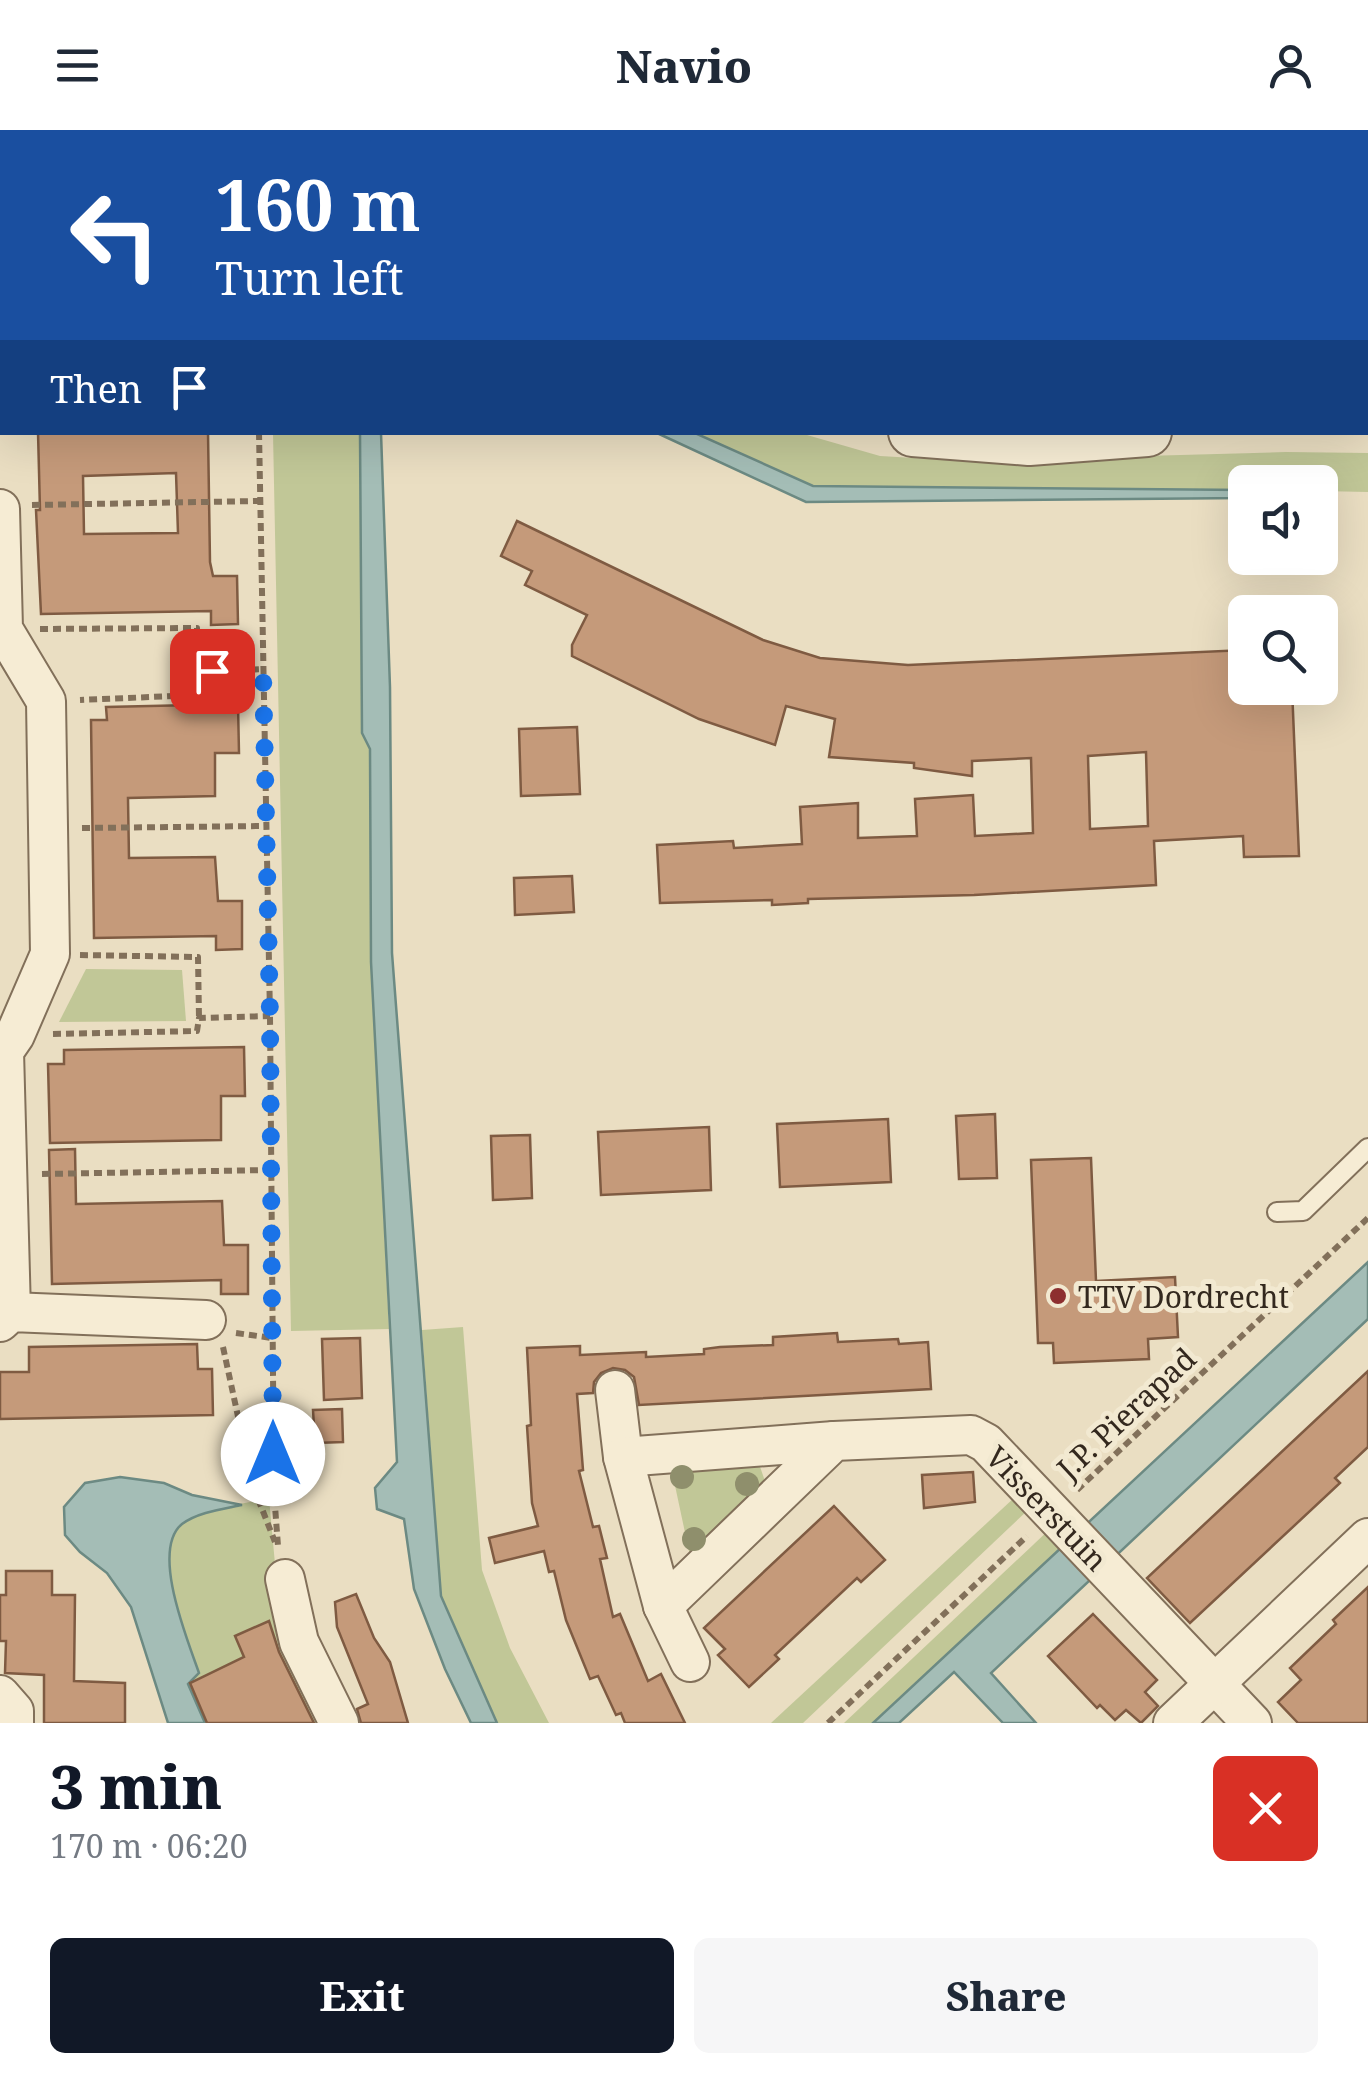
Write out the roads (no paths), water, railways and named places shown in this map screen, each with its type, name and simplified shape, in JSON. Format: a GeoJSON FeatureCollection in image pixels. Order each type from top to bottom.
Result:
{"type":"FeatureCollection","features":[{"type":"Feature","properties":{"kind":"street"},"geometry":{"type":"LineString","coordinates":[[952,435],[1029,441],[1108,435]]}},
{"type":"Feature","properties":{"kind":"street"},"geometry":{"type":"LineString","coordinates":[[10,507],[2,629],[46,701],[50,954],[15,1035],[4,1051],[6,1317],[206,1320]]}},
{"type":"Feature","properties":{"kind":"street"},"geometry":{"type":"LineString","coordinates":[[615,1390],[623,1457],[663,1606],[690,1662]]}},
{"type":"Feature","properties":{"kind":"street","name":"Visserstuin"},"geometry":{"type":"LineString","coordinates":[[623,1457],[834,1440],[971,1435],[986,1443],[1252,1723]]}},
{"type":"Feature","properties":{"kind":"street"},"geometry":{"type":"LineString","coordinates":[[663,1606],[834,1440]]}},
{"type":"Feature","properties":{"kind":"street"},"geometry":{"type":"LineString","coordinates":[[1173,1723],[1368,1538]]}},
{"type":"Feature","properties":{"kind":"street"},"geometry":{"type":"LineString","coordinates":[[282,1564],[299,1642],[338,1723]]}},
{"type":"Feature","properties":{"kind":"street"},"geometry":{"type":"LineString","coordinates":[[0,1695],[14,1711],[14,1723]]}},
{"type":"Feature","properties":{"kind":"lane"},"geometry":{"type":"LineString","coordinates":[[1276,1212],[1303,1211],[1368,1148]]}},
{"type":"Feature","properties":{"kind":"water"},"geometry":{"type":"Polygon","coordinates":[[[360,435],[381,435],[390,687],[392,953],[441,1596],[497,1723],[471,1723],[414,1589],[404,1519],[377,1509],[375,1488],[397,1462],[371,962],[370,749],[362,733],[360,435]]]}},
{"type":"Feature","properties":{"kind":"water"},"geometry":{"type":"Polygon","coordinates":[[[661,435],[699,435],[813,486],[1228,490],[1228,498],[806,502],[661,435]]]}},
{"type":"Feature","properties":{"kind":"water"},"geometry":{"type":"Polygon","coordinates":[[[1368,1262],[1368,1319],[991,1673],[1036,1723],[1003,1723],[954,1672],[899,1723],[873,1723],[1368,1262]]]}},
{"type":"Feature","properties":{"kind":"water"},"geometry":{"type":"Polygon","coordinates":[[[120,1477],[164,1483],[192,1495],[242,1505],[203,1514],[182,1524],[173,1537],[170,1554],[174,1596],[199,1673],[188,1684],[205,1723],[168,1723],[131,1607],[107,1573],[65,1535],[64,1507],[85,1483],[120,1477]]]}},
{"type":"Feature","properties":{"kind":"place","name":"TTV Dordrecht"},"geometry":{"type":"Point","coordinates":[1058,1296]}}]}
